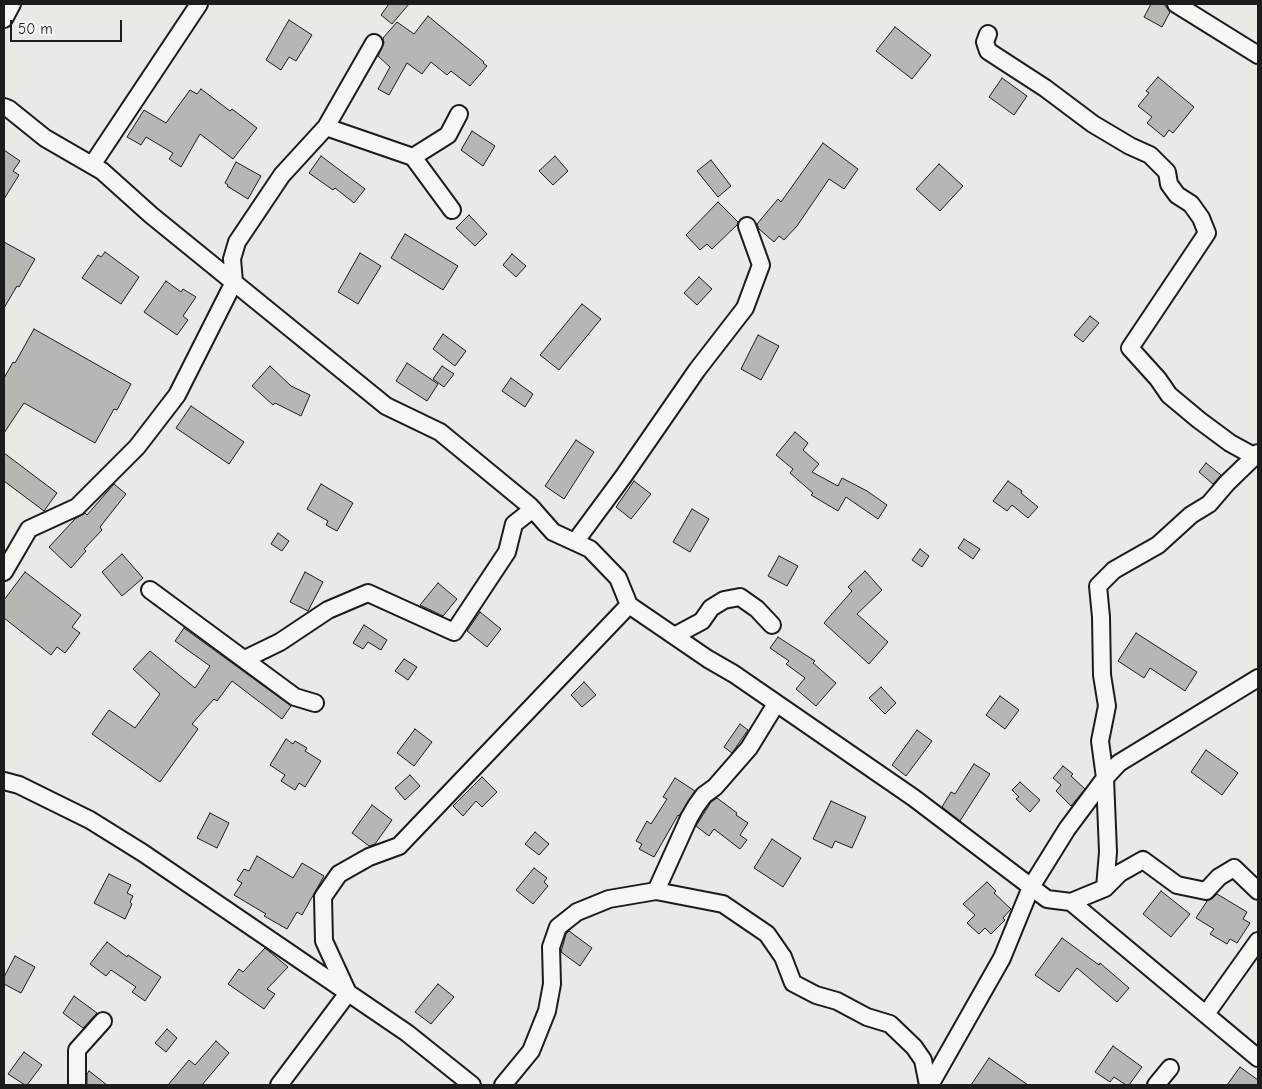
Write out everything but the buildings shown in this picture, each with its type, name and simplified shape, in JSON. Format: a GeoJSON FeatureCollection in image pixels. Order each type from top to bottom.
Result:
{"type":"FeatureCollection","features":[{"type":"Feature","properties":{"kind":"street"},"geometry":{"type":"LineString","coordinates":[[4,19],[12,4]]}},
{"type":"Feature","properties":{"kind":"street"},"geometry":{"type":"LineString","coordinates":[[92,165],[200,4]]}},
{"type":"Feature","properties":{"kind":"street"},"geometry":{"type":"LineString","coordinates":[[1176,4],[1258,55]]}},
{"type":"Feature","properties":{"kind":"street"},"geometry":{"type":"LineString","coordinates":[[988,34],[985,42],[988,51],[1044,88],[1093,124],[1130,146],[1150,155],[1167,172],[1169,184],[1177,195],[1191,204],[1201,218],[1207,234],[1130,348],[1158,379],[1168,395],[1214,432],[1250,454],[1258,455]]}},
{"type":"Feature","properties":{"kind":"street"},"geometry":{"type":"LineString","coordinates":[[4,572],[29,529],[77,507],[137,447],[177,394],[234,282],[232,259],[237,242],[282,176],[326,127],[374,43]]}},
{"type":"Feature","properties":{"kind":"street"},"geometry":{"type":"LineString","coordinates":[[4,107],[9,108],[45,138],[102,171],[151,215],[386,406],[440,432],[533,509],[553,532],[590,549],[618,578],[629,605],[676,635],[914,798],[1047,899],[1071,902],[1105,888],[1120,873],[1143,860],[1177,885],[1206,891],[1219,877],[1234,868],[1258,891]]}},
{"type":"Feature","properties":{"kind":"street"},"geometry":{"type":"LineString","coordinates":[[413,158],[448,135],[459,114]]}},
{"type":"Feature","properties":{"kind":"street"},"geometry":{"type":"LineString","coordinates":[[326,127],[413,158],[452,210]]}},
{"type":"Feature","properties":{"kind":"street"},"geometry":{"type":"LineString","coordinates":[[575,542],[623,477],[697,370],[745,308],[761,264],[747,226]]}},
{"type":"Feature","properties":{"kind":"street"},"geometry":{"type":"LineString","coordinates":[[1105,888],[1108,852],[1105,778],[1100,742],[1107,706],[1102,675],[1101,617],[1098,586],[1114,570],[1158,545],[1191,515],[1209,504],[1227,483],[1258,455]]}},
{"type":"Feature","properties":{"kind":"street"},"geometry":{"type":"LineString","coordinates":[[245,660],[280,642],[328,610],[368,593],[454,632],[507,552],[514,524],[533,509]]}},
{"type":"Feature","properties":{"kind":"street"},"geometry":{"type":"LineString","coordinates":[[150,590],[295,697],[315,703]]}},
{"type":"Feature","properties":{"kind":"street"},"geometry":{"type":"LineString","coordinates":[[676,635],[702,621],[711,608],[724,600],[740,597],[757,609],[772,625]]}},
{"type":"Feature","properties":{"kind":"street"},"geometry":{"type":"LineString","coordinates":[[348,993],[324,941],[323,897],[339,874],[369,857],[399,846],[629,605]]}},
{"type":"Feature","properties":{"kind":"street"},"geometry":{"type":"LineString","coordinates":[[929,1085],[1002,958],[1030,887],[1067,829],[1105,778],[1119,763],[1258,678]]}},
{"type":"Feature","properties":{"kind":"street"},"geometry":{"type":"LineString","coordinates":[[656,891],[688,818],[704,795],[715,786],[749,748],[776,704]]}},
{"type":"Feature","properties":{"kind":"street"},"geometry":{"type":"LineString","coordinates":[[4,781],[20,785],[90,820],[143,853],[406,1033],[472,1085]]}},
{"type":"Feature","properties":{"kind":"street"},"geometry":{"type":"LineString","coordinates":[[503,1085],[531,1051],[547,1011],[552,984],[551,947],[558,927],[576,912],[610,899],[656,891],[723,904],[767,934],[782,958],[793,983],[816,995],[837,1001],[867,1017],[890,1024],[914,1047],[923,1060],[929,1085]]}},
{"type":"Feature","properties":{"kind":"street"},"geometry":{"type":"LineString","coordinates":[[1071,902],[1258,1058]]}},
{"type":"Feature","properties":{"kind":"street"},"geometry":{"type":"LineString","coordinates":[[1206,1014],[1258,940]]}},
{"type":"Feature","properties":{"kind":"street"},"geometry":{"type":"LineString","coordinates":[[279,1085],[348,993]]}},
{"type":"Feature","properties":{"kind":"street"},"geometry":{"type":"LineString","coordinates":[[77,1085],[77,1050],[103,1021]]}},
{"type":"Feature","properties":{"kind":"street"},"geometry":{"type":"LineString","coordinates":[[1156,1085],[1170,1068]]}}]}
